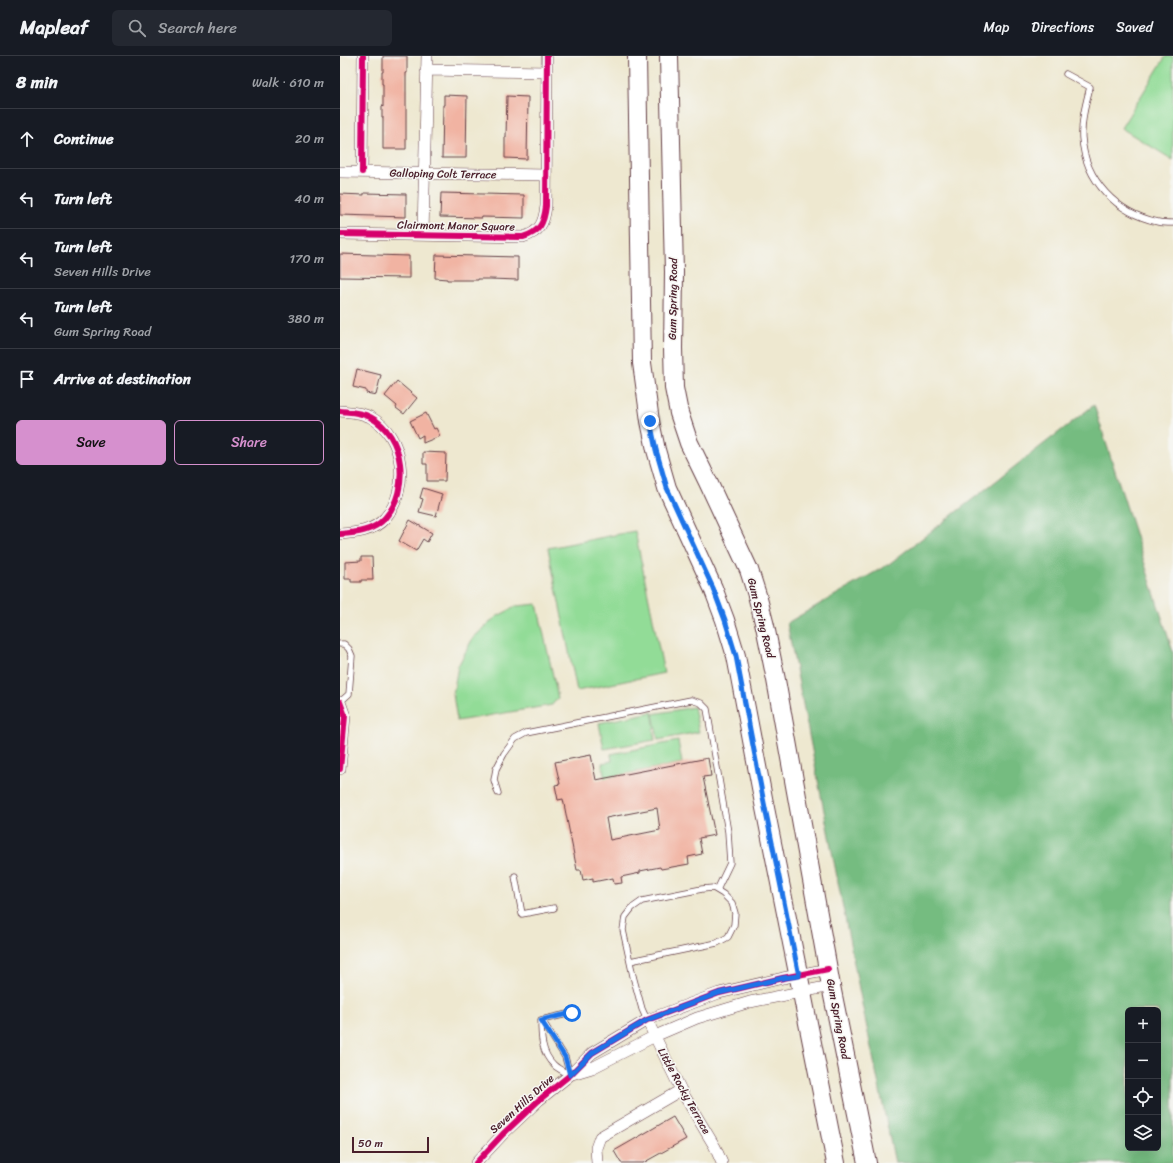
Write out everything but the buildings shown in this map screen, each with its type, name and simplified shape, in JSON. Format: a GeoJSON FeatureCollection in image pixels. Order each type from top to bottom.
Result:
{"type":"FeatureCollection","features":[{"type":"Feature","properties":{"kind":"main road"},"geometry":{"type":"LineString","coordinates":[[637,56],[642,363],[650,421],[656,450],[667,488],[713,588],[736,656],[836,1163]]}},
{"type":"Feature","properties":{"kind":"main road","name":"Gum Spring Road"},"geometry":{"type":"LineString","coordinates":[[669,56],[674,272],[674,388],[678,413],[689,443],[749,570],[765,626],[830,978],[867,1163]]}},
{"type":"Feature","properties":{"kind":"street"},"geometry":{"type":"LineString","coordinates":[[362,172],[363,56]]}},
{"type":"Feature","properties":{"kind":"street"},"geometry":{"type":"LineString","coordinates":[[423,235],[427,56]]}},
{"type":"Feature","properties":{"kind":"street","name":"Clairmont Manor Square"},"geometry":{"type":"LineString","coordinates":[[340,234],[523,237],[535,232],[540,227],[545,213],[547,56]]}},
{"type":"Feature","properties":{"kind":"street"},"geometry":{"type":"LineString","coordinates":[[426,70],[547,72]]}},
{"type":"Feature","properties":{"kind":"street","name":"Galloping Colt Terrace"},"geometry":{"type":"LineString","coordinates":[[340,172],[546,175]]}},
{"type":"Feature","properties":{"kind":"street"},"geometry":{"type":"LineString","coordinates":[[340,411],[354,412],[369,416],[384,426],[398,451],[401,466],[399,492],[395,504],[385,519],[371,528],[358,533],[340,534]]}},
{"type":"Feature","properties":{"kind":"street"},"geometry":{"type":"LineString","coordinates":[[340,702],[345,716],[340,769]]}},
{"type":"Feature","properties":{"kind":"street","name":"Seven Hills Drive"},"geometry":{"type":"LineString","coordinates":[[476,1163],[503,1134],[535,1104],[570,1075],[592,1053],[647,1020],[719,993],[783,978],[801,984],[830,978]]}},
{"type":"Feature","properties":{"kind":"street","name":"Seven Hills Drive"},"geometry":{"type":"LineString","coordinates":[[570,1075],[592,1068],[654,1036],[697,1018],[750,1002],[801,984],[830,978]]}},
{"type":"Feature","properties":{"kind":"street","name":"Little Rocky Terrace"},"geometry":{"type":"LineString","coordinates":[[647,1020],[681,1090],[715,1147],[722,1163]]}},
{"type":"Feature","properties":{"kind":"street"},"geometry":{"type":"LineString","coordinates":[[597,1163],[596,1148],[600,1137],[681,1090]]}},
{"type":"Feature","properties":{"kind":"lane"},"geometry":{"type":"LineString","coordinates":[[1066,74],[1090,87],[1083,112],[1082,137],[1086,162],[1096,181],[1112,200],[1133,214],[1158,222],[1173,223]]}},
{"type":"Feature","properties":{"kind":"lane"},"geometry":{"type":"LineString","coordinates":[[340,644],[344,644],[349,649],[352,656],[349,694],[340,702]]}},
{"type":"Feature","properties":{"kind":"lane"},"geometry":{"type":"LineString","coordinates":[[498,794],[494,780],[496,769],[504,754],[515,739],[526,733],[691,700],[701,703],[707,709],[728,832],[730,863],[717,890]]}},
{"type":"Feature","properties":{"kind":"lane"},"geometry":{"type":"LineString","coordinates":[[515,876],[522,914],[554,908]]}},
{"type":"Feature","properties":{"kind":"lane"},"geometry":{"type":"LineString","coordinates":[[630,961],[717,943],[728,937],[734,925],[735,912],[732,902],[713,888],[702,889],[642,901],[632,908],[625,916],[623,930],[630,961],[642,1009],[647,1020]]}},
{"type":"Feature","properties":{"kind":"lane"},"geometry":{"type":"LineString","coordinates":[[541,1020],[572,1013]]}},
{"type":"Feature","properties":{"kind":"lane"},"geometry":{"type":"LineString","coordinates":[[541,1020],[565,1057],[570,1075]]}},
{"type":"Feature","properties":{"kind":"lane"},"geometry":{"type":"LineString","coordinates":[[541,1020],[541,1040],[545,1052],[553,1064],[570,1075]]}},
{"type":"Feature","properties":{"kind":"green space"},"geometry":{"type":"Polygon","coordinates":[[[1166,56],[1173,56],[1173,160],[1121,128],[1166,56]]]}},
{"type":"Feature","properties":{"kind":"green space"},"geometry":{"type":"Polygon","coordinates":[[[1094,405],[1173,652],[1173,1163],[895,1163],[787,623],[889,564],[1094,405]]]}},
{"type":"Feature","properties":{"kind":"green space"},"geometry":{"type":"Polygon","coordinates":[[[635,531],[664,673],[577,691],[548,548],[635,531]]]}},
{"type":"Feature","properties":{"kind":"green space"},"geometry":{"type":"Polygon","coordinates":[[[537,604],[558,698],[552,705],[457,721],[453,694],[458,666],[473,638],[496,617],[517,606],[537,604]]]}},
{"type":"Feature","properties":{"kind":"green space"},"geometry":{"type":"Polygon","coordinates":[[[694,707],[699,732],[658,740],[653,714],[694,707]]]}},
{"type":"Feature","properties":{"kind":"green space"},"geometry":{"type":"Polygon","coordinates":[[[652,712],[655,728],[653,729],[655,740],[604,749],[599,723],[652,712]]]}},
{"type":"Feature","properties":{"kind":"green space"},"geometry":{"type":"Polygon","coordinates":[[[678,741],[682,763],[610,777],[610,779],[605,780],[602,763],[612,761],[611,754],[678,741]]]}},
{"type":"Feature","properties":{"kind":"cycle path"},"geometry":{"type":"LineString","coordinates":[[362,172],[363,56]]}},
{"type":"Feature","properties":{"kind":"cycle path"},"geometry":{"type":"LineString","coordinates":[[340,234],[523,237],[529,235],[537,229],[544,217],[546,206],[547,56]]}},
{"type":"Feature","properties":{"kind":"cycle path"},"geometry":{"type":"LineString","coordinates":[[340,411],[363,414],[382,425],[391,436],[397,449],[400,464],[398,493],[393,506],[385,518],[370,529],[340,534]]}},
{"type":"Feature","properties":{"kind":"cycle path"},"geometry":{"type":"LineString","coordinates":[[340,702],[345,716],[340,769]]}},
{"type":"Feature","properties":{"kind":"cycle path"},"geometry":{"type":"LineString","coordinates":[[476,1163],[503,1134],[539,1100],[570,1075],[592,1053],[647,1020],[719,993],[828,969]]}},
{"type":"Feature","properties":{"kind":"route"},"geometry":{"type":"LineString","coordinates":[[572,1013],[541,1020],[565,1057],[570,1075],[592,1053],[647,1020],[719,993],[783,978],[799,976],[736,656],[713,588],[667,488],[656,450],[650,421]]}}]}
